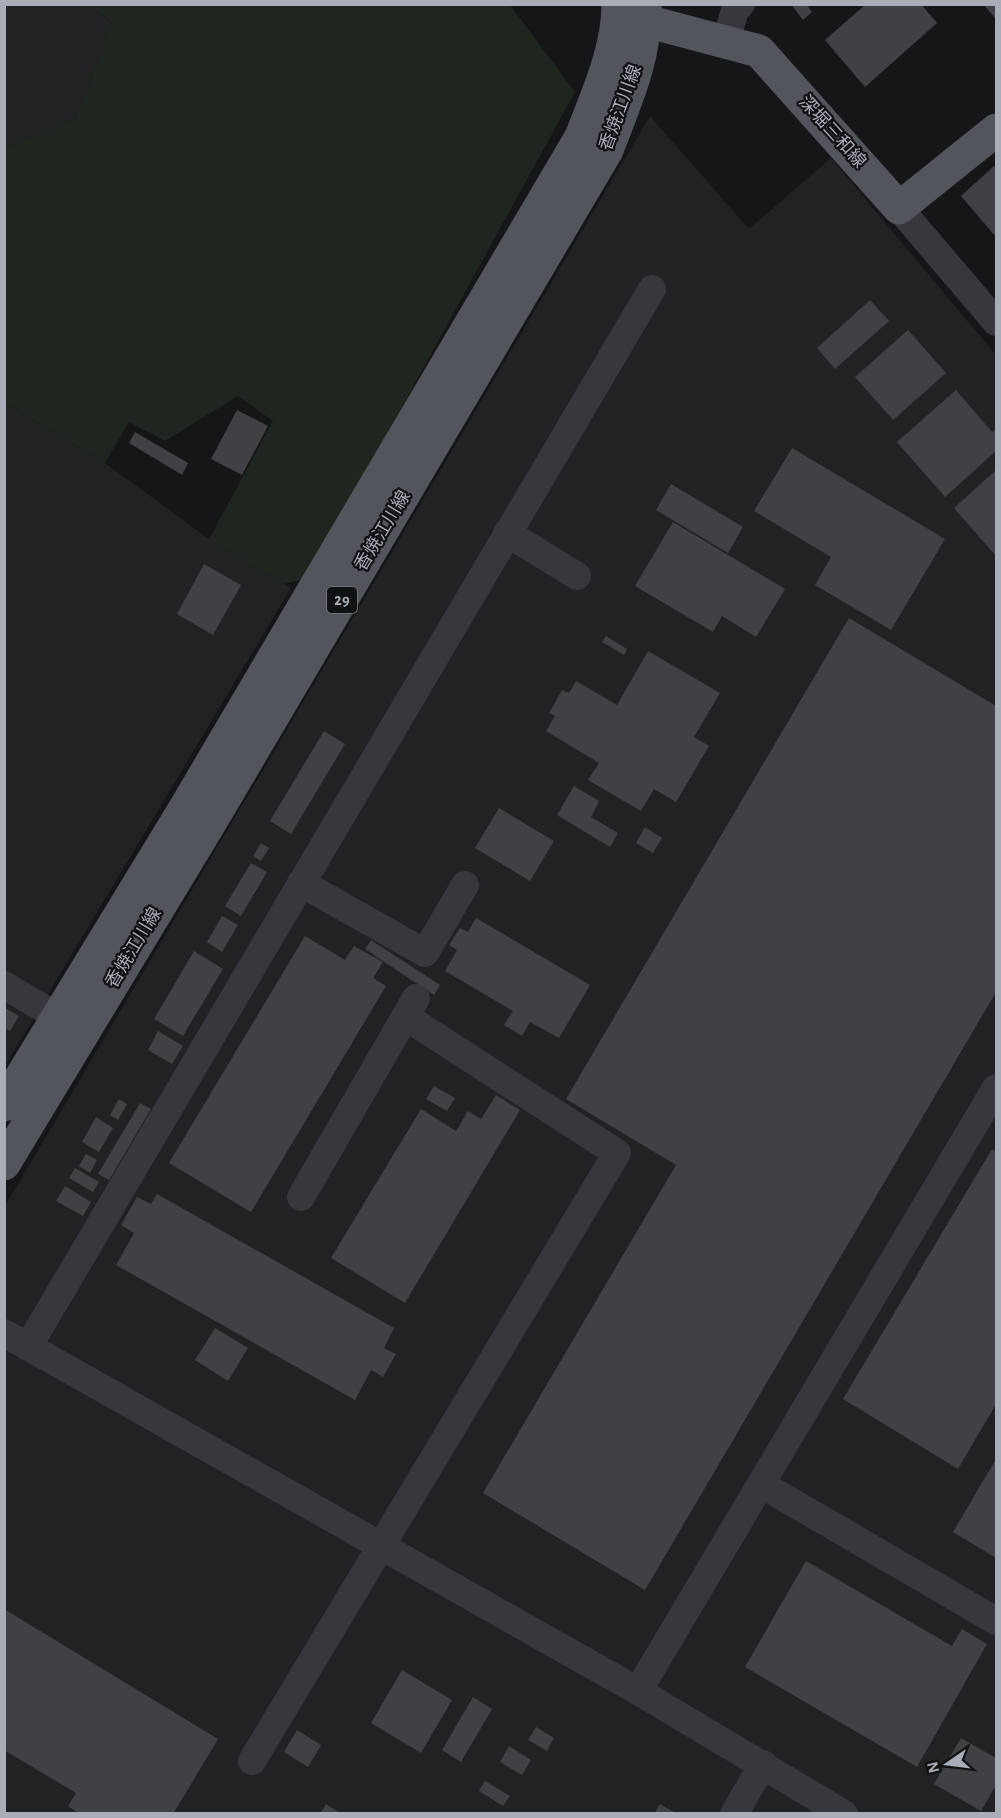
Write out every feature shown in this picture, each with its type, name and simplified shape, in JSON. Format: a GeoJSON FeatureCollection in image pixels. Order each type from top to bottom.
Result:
{"type":"FeatureCollection","features":[{"type":"Feature","properties":{"kind":"main road","name":"香焼江川線"},"geometry":{"type":"LineString","coordinates":[[4,1105],[215,757],[581,137],[605,72],[615,30],[618,4]]}},
{"type":"Feature","properties":{"kind":"main road","name":"香焼江川線"},"geometry":{"type":"LineString","coordinates":[[4,1164],[216,813],[607,150],[634,78],[646,13]]}},
{"type":"Feature","properties":{"kind":"main road","name":"深堀三和線"},"geometry":{"type":"LineString","coordinates":[[646,13],[725,43],[759,51],[905,203]]}},
{"type":"Feature","properties":{"kind":"main road"},"geometry":{"type":"LineString","coordinates":[[905,203],[996,130]]}},
{"type":"Feature","properties":{"kind":"street"},"geometry":{"type":"LineString","coordinates":[[725,43],[738,7]]}},
{"type":"Feature","properties":{"kind":"street"},"geometry":{"type":"LineString","coordinates":[[905,203],[996,322]]}},
{"type":"Feature","properties":{"kind":"street"},"geometry":{"type":"LineString","coordinates":[[652,289],[301,883],[16,1340],[638,1691],[844,1814]]}},
{"type":"Feature","properties":{"kind":"street"},"geometry":{"type":"LineString","coordinates":[[507,533],[577,576]]}},
{"type":"Feature","properties":{"kind":"street"},"geometry":{"type":"LineString","coordinates":[[301,883],[425,954],[465,885]]}},
{"type":"Feature","properties":{"kind":"street"},"geometry":{"type":"LineString","coordinates":[[4,985],[58,1017]]}},
{"type":"Feature","properties":{"kind":"street"},"geometry":{"type":"LineString","coordinates":[[252,1761],[617,1153],[411,1008],[301,1197]]}},
{"type":"Feature","properties":{"kind":"street"},"geometry":{"type":"LineString","coordinates":[[638,1691],[996,1088]]}},
{"type":"Feature","properties":{"kind":"street"},"geometry":{"type":"LineString","coordinates":[[761,1484],[996,1621]]}},
{"type":"Feature","properties":{"kind":"street"},"geometry":{"type":"LineString","coordinates":[[734,1814],[763,1764]]}},
{"type":"Feature","properties":{"kind":"shaded area"},"geometry":{"type":"Polygon","coordinates":[[[5,5],[90,5],[112,23],[75,119],[5,149],[5,5]]]}},
{"type":"Feature","properties":{"kind":"shaded area"},"geometry":{"type":"Polygon","coordinates":[[[90,5],[510,5],[575,92],[308,578],[284,584],[209,539],[273,421],[238,396],[165,441],[129,422],[105,463],[5,402],[4,149],[75,119],[112,23],[90,5]]]}},
{"type":"Feature","properties":{"kind":"shaded area"},"geometry":{"type":"Polygon","coordinates":[[[650,116],[749,229],[831,158],[996,355],[996,1813],[5,1814],[5,1206],[650,116]]]}},
{"type":"Feature","properties":{"kind":"shaded area"},"geometry":{"type":"Polygon","coordinates":[[[5,402],[105,463],[209,539],[291,588],[5,1066],[5,402]]]}},
{"type":"Feature","properties":{"kind":"building"},"geometry":{"type":"Polygon","coordinates":[[[791,4],[806,4],[812,12],[803,20],[791,4]]]}},
{"type":"Feature","properties":{"kind":"building"},"geometry":{"type":"Polygon","coordinates":[[[866,4],[921,4],[937,23],[865,87],[825,40],[866,4]]]}},
{"type":"Feature","properties":{"kind":"building"},"geometry":{"type":"Polygon","coordinates":[[[983,4],[996,4],[995,18],[983,4]]]}},
{"type":"Feature","properties":{"kind":"building"},"geometry":{"type":"Polygon","coordinates":[[[994,166],[996,169],[996,237],[961,196],[994,166]]]}},
{"type":"Feature","properties":{"kind":"building"},"geometry":{"type":"Polygon","coordinates":[[[870,300],[889,321],[835,369],[817,348],[870,300]]]}},
{"type":"Feature","properties":{"kind":"building"},"geometry":{"type":"Polygon","coordinates":[[[908,330],[946,373],[893,420],[855,377],[908,330]]]}},
{"type":"Feature","properties":{"kind":"building"},"geometry":{"type":"Polygon","coordinates":[[[956,390],[992,432],[996,429],[996,451],[945,497],[897,442],[956,390]]]}},
{"type":"Feature","properties":{"kind":"building"},"geometry":{"type":"Polygon","coordinates":[[[237,410],[268,426],[242,475],[211,459],[237,410]]]}},
{"type":"Feature","properties":{"kind":"building"},"geometry":{"type":"Polygon","coordinates":[[[135,432],[188,463],[182,475],[129,443],[135,432]]]}},
{"type":"Feature","properties":{"kind":"building"},"geometry":{"type":"Polygon","coordinates":[[[792,448],[945,539],[891,630],[815,585],[831,557],[754,511],[792,448]]]}},
{"type":"Feature","properties":{"kind":"building"},"geometry":{"type":"Polygon","coordinates":[[[996,470],[996,556],[954,508],[996,470]]]}},
{"type":"Feature","properties":{"kind":"building"},"geometry":{"type":"Polygon","coordinates":[[[671,484],[743,527],[728,553],[656,510],[671,484]]]}},
{"type":"Feature","properties":{"kind":"building"},"geometry":{"type":"Polygon","coordinates":[[[673,522],[785,589],[756,637],[722,616],[713,632],[635,586],[673,522]]]}},
{"type":"Feature","properties":{"kind":"building"},"geometry":{"type":"Polygon","coordinates":[[[204,564],[241,585],[213,635],[177,614],[204,564]]]}},
{"type":"Feature","properties":{"kind":"building"},"geometry":{"type":"Polygon","coordinates":[[[849,618],[996,706],[996,992],[645,1590],[483,1493],[676,1165],[566,1099],[849,618]]]}},
{"type":"Feature","properties":{"kind":"building"},"geometry":{"type":"Polygon","coordinates":[[[606,636],[627,649],[624,655],[602,642],[606,636]]]}},
{"type":"Feature","properties":{"kind":"building"},"geometry":{"type":"Polygon","coordinates":[[[648,651],[720,693],[694,737],[709,746],[676,802],[654,789],[641,811],[588,780],[599,763],[546,731],[555,716],[549,713],[562,690],[569,693],[576,681],[617,705],[648,651]]]}},
{"type":"Feature","properties":{"kind":"building"},"geometry":{"type":"Polygon","coordinates":[[[324,731],[345,744],[291,834],[270,821],[324,731]]]}},
{"type":"Feature","properties":{"kind":"building"},"geometry":{"type":"Polygon","coordinates":[[[574,786],[599,801],[591,817],[618,833],[610,847],[557,815],[574,786]]]}},
{"type":"Feature","properties":{"kind":"building"},"geometry":{"type":"Polygon","coordinates":[[[499,808],[554,841],[530,881],[475,848],[499,808]]]}},
{"type":"Feature","properties":{"kind":"building"},"geometry":{"type":"Polygon","coordinates":[[[645,827],[662,838],[653,853],[636,843],[645,827]]]}},
{"type":"Feature","properties":{"kind":"building"},"geometry":{"type":"Polygon","coordinates":[[[261,843],[269,848],[261,861],[253,856],[261,843]]]}},
{"type":"Feature","properties":{"kind":"building"},"geometry":{"type":"Polygon","coordinates":[[[251,863],[267,872],[241,916],[225,906],[251,863]]]}},
{"type":"Feature","properties":{"kind":"building"},"geometry":{"type":"Polygon","coordinates":[[[222,916],[238,925],[222,952],[207,942],[222,916]]]}},
{"type":"Feature","properties":{"kind":"building"},"geometry":{"type":"Polygon","coordinates":[[[476,918],[590,985],[559,1038],[530,1022],[522,1036],[504,1025],[513,1011],[445,971],[457,950],[449,945],[460,928],[468,932],[476,918]]]}},
{"type":"Feature","properties":{"kind":"building"},"geometry":{"type":"Polygon","coordinates":[[[305,936],[345,960],[354,946],[383,962],[373,978],[386,986],[251,1212],[169,1163],[305,936]]]}},
{"type":"Feature","properties":{"kind":"building"},"geometry":{"type":"Polygon","coordinates":[[[371,940],[440,985],[434,995],[365,949],[371,940]]]}},
{"type":"Feature","properties":{"kind":"building"},"geometry":{"type":"Polygon","coordinates":[[[194,951],[223,969],[183,1036],[154,1019],[194,951]]]}},
{"type":"Feature","properties":{"kind":"building"},"geometry":{"type":"Polygon","coordinates":[[[4,1007],[19,1016],[10,1031],[4,1028],[4,1007]]]}},
{"type":"Feature","properties":{"kind":"building"},"geometry":{"type":"Polygon","coordinates":[[[158,1031],[183,1046],[172,1064],[148,1050],[158,1031]]]}},
{"type":"Feature","properties":{"kind":"building"},"geometry":{"type":"Polygon","coordinates":[[[434,1086],[455,1098],[447,1111],[426,1099],[434,1086]]]}},
{"type":"Feature","properties":{"kind":"building"},"geometry":{"type":"Polygon","coordinates":[[[496,1095],[520,1110],[405,1303],[331,1258],[421,1109],[456,1131],[468,1111],[481,1119],[496,1095]]]}},
{"type":"Feature","properties":{"kind":"building"},"geometry":{"type":"Polygon","coordinates":[[[119,1099],[127,1104],[118,1120],[110,1115],[119,1099]]]}},
{"type":"Feature","properties":{"kind":"building"},"geometry":{"type":"Polygon","coordinates":[[[140,1103],[151,1109],[109,1180],[98,1174],[140,1103]]]}},
{"type":"Feature","properties":{"kind":"building"},"geometry":{"type":"Polygon","coordinates":[[[96,1117],[113,1128],[99,1152],[82,1142],[96,1117]]]}},
{"type":"Feature","properties":{"kind":"building"},"geometry":{"type":"Polygon","coordinates":[[[992,1149],[996,1151],[996,1404],[958,1469],[843,1399],[992,1149]]]}},
{"type":"Feature","properties":{"kind":"building"},"geometry":{"type":"Polygon","coordinates":[[[86,1154],[97,1160],[90,1173],[79,1166],[86,1154]]]}},
{"type":"Feature","properties":{"kind":"building"},"geometry":{"type":"Polygon","coordinates":[[[75,1168],[99,1182],[93,1192],[69,1178],[75,1168]]]}},
{"type":"Feature","properties":{"kind":"building"},"geometry":{"type":"Polygon","coordinates":[[[65,1186],[91,1202],[83,1216],[56,1201],[65,1186]]]}},
{"type":"Feature","properties":{"kind":"building"},"geometry":{"type":"Polygon","coordinates":[[[157,1194],[394,1328],[384,1348],[396,1354],[383,1377],[371,1370],[355,1400],[116,1265],[134,1233],[121,1225],[137,1197],[151,1204],[157,1194]]]}},
{"type":"Feature","properties":{"kind":"building"},"geometry":{"type":"Polygon","coordinates":[[[215,1328],[248,1348],[228,1381],[195,1360],[215,1328]]]}},
{"type":"Feature","properties":{"kind":"building"},"geometry":{"type":"Polygon","coordinates":[[[996,1459],[996,1558],[953,1532],[996,1459]]]}},
{"type":"Feature","properties":{"kind":"building"},"geometry":{"type":"Polygon","coordinates":[[[806,1561],[952,1646],[962,1629],[987,1644],[917,1767],[745,1667],[806,1561]]]}},
{"type":"Feature","properties":{"kind":"building"},"geometry":{"type":"Polygon","coordinates":[[[4,1609],[218,1739],[173,1814],[80,1814],[68,1806],[76,1793],[4,1750],[4,1609]]]}},
{"type":"Feature","properties":{"kind":"building"},"geometry":{"type":"Polygon","coordinates":[[[402,1670],[452,1700],[421,1753],[371,1723],[402,1670]]]}},
{"type":"Feature","properties":{"kind":"building"},"geometry":{"type":"Polygon","coordinates":[[[473,1697],[492,1709],[461,1762],[442,1750],[473,1697]]]}},
{"type":"Feature","properties":{"kind":"building"},"geometry":{"type":"Polygon","coordinates":[[[536,1727],[554,1738],[547,1751],[528,1740],[536,1727]]]}},
{"type":"Feature","properties":{"kind":"building"},"geometry":{"type":"Polygon","coordinates":[[[297,1730],[321,1745],[308,1767],[284,1752],[297,1730]]]}},
{"type":"Feature","properties":{"kind":"building"},"geometry":{"type":"Polygon","coordinates":[[[961,1738],[996,1758],[996,1785],[981,1811],[934,1784],[961,1738]]]}},
{"type":"Feature","properties":{"kind":"building"},"geometry":{"type":"Polygon","coordinates":[[[509,1746],[531,1760],[522,1775],[500,1762],[509,1746]]]}},
{"type":"Feature","properties":{"kind":"building"},"geometry":{"type":"Polygon","coordinates":[[[485,1781],[510,1796],[503,1806],[479,1791],[485,1781]]]}},
{"type":"Feature","properties":{"kind":"building"},"geometry":{"type":"Polygon","coordinates":[[[326,1804],[341,1814],[320,1814],[326,1804]]]}},
{"type":"Feature","properties":{"kind":"building"},"geometry":{"type":"Polygon","coordinates":[[[660,1804],[677,1814],[654,1814],[660,1804]]]}}]}
